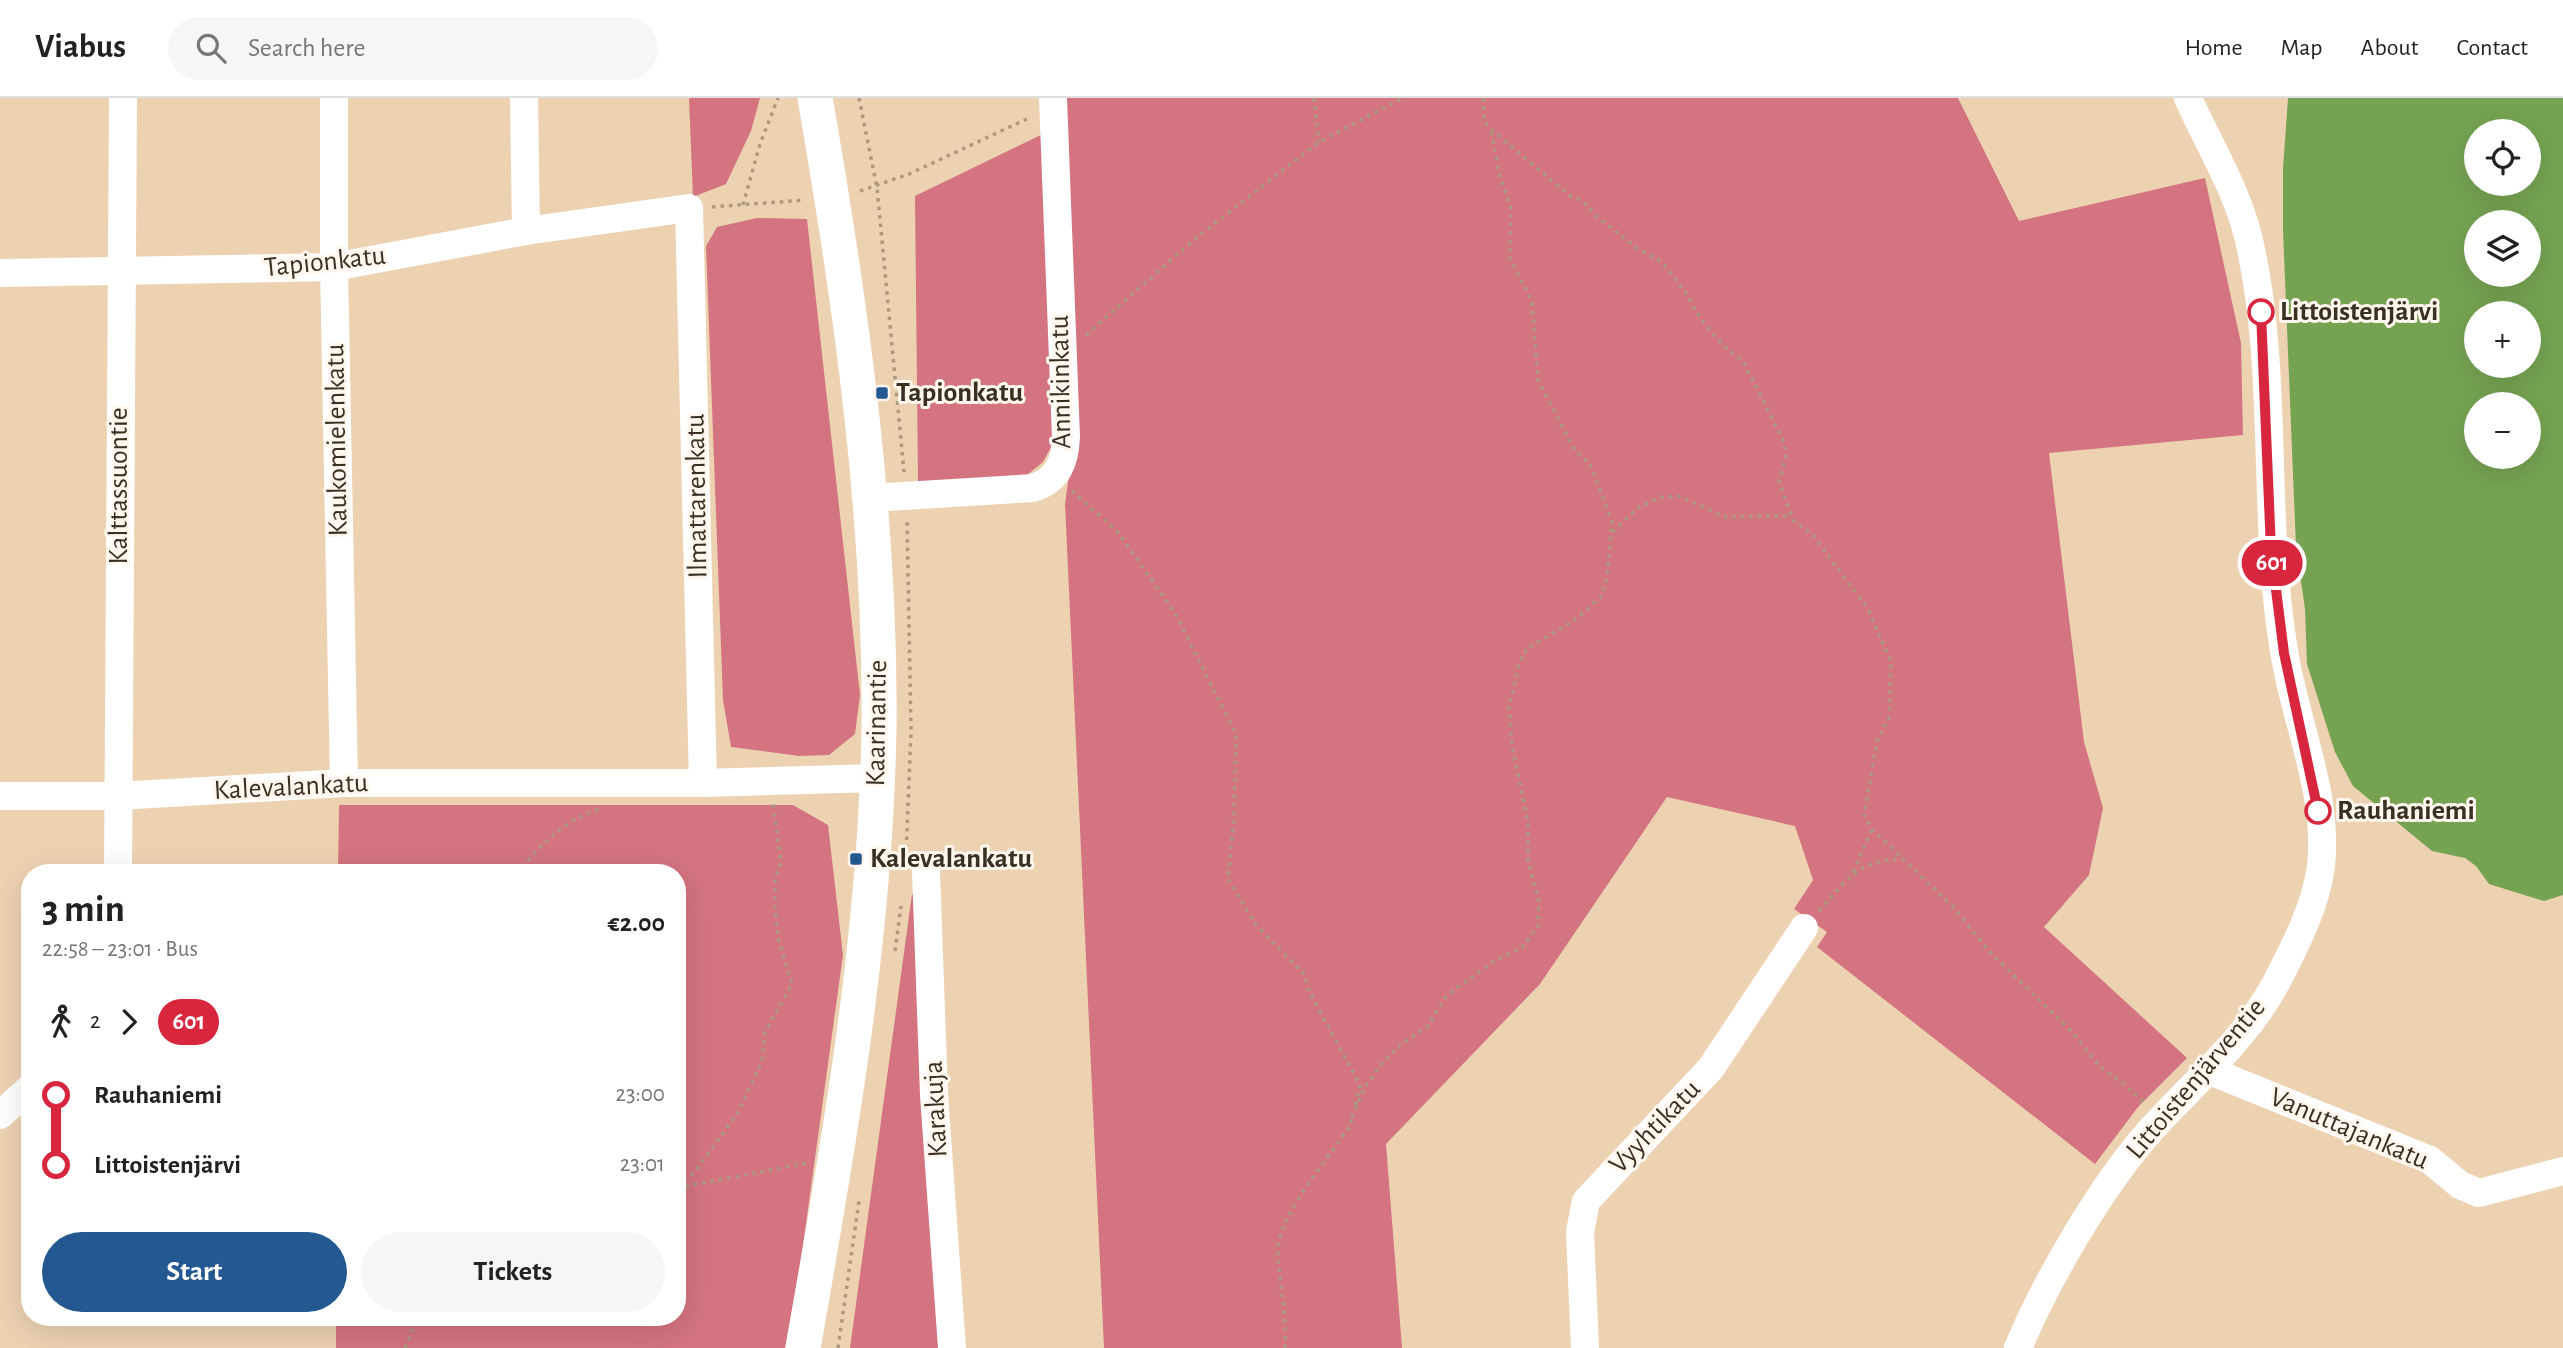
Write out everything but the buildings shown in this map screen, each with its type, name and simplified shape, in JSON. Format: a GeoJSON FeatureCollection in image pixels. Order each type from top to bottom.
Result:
{"type":"FeatureCollection","features":[{"type":"Feature","properties":{"kind":"main road","name":"Kaarinantie"},"geometry":{"type":"LineString","coordinates":[[803,1348],[836,1155],[865,939],[877,778],[878,624],[871,498],[815,98]]}},
{"type":"Feature","properties":{"kind":"street","name":"Kalttassuontie"},"geometry":{"type":"LineString","coordinates":[[118,864],[123,98]]}},
{"type":"Feature","properties":{"kind":"street","name":"Kaukomielenkatu"},"geometry":{"type":"LineString","coordinates":[[334,98],[334,267],[344,783]]}},
{"type":"Feature","properties":{"kind":"street"},"geometry":{"type":"LineString","coordinates":[[524,98],[526,231]]}},
{"type":"Feature","properties":{"kind":"street","name":"Littoistenjärventie"},"geometry":{"type":"LineString","coordinates":[[2018,1348],[2053,1278],[2116,1175],[2149,1132],[2210,1071],[2276,984],[2311,906],[2321,867],[2316,790],[2284,653],[2271,550],[2264,349],[2256,273],[2237,202],[2188,98]]}},
{"type":"Feature","properties":{"kind":"street","name":"Annikinkatu"},"geometry":{"type":"LineString","coordinates":[[871,498],[1033,488],[1056,476],[1066,450],[1053,104]]}},
{"type":"Feature","properties":{"kind":"street","name":"Tapionkatu"},"geometry":{"type":"LineString","coordinates":[[0,273],[334,267],[526,231],[689,208]]}},
{"type":"Feature","properties":{"kind":"street","name":"Ilmattarenkatu"},"geometry":{"type":"LineString","coordinates":[[689,208],[703,783]]}},
{"type":"Feature","properties":{"kind":"street","name":"Kalevalankatu"},"geometry":{"type":"LineString","coordinates":[[0,796],[117,796],[344,783],[703,783],[877,778]]}},
{"type":"Feature","properties":{"kind":"street","name":"Karakuja"},"geometry":{"type":"LineString","coordinates":[[926,871],[934,1096],[952,1348]]}},
{"type":"Feature","properties":{"kind":"street","name":"Vyyhtikatu"},"geometry":{"type":"LineString","coordinates":[[1585,1348],[1580,1232],[1586,1201],[1711,1068],[1804,929]]}},
{"type":"Feature","properties":{"kind":"street","name":"Vanuttajankatu"},"geometry":{"type":"LineString","coordinates":[[2210,1071],[2430,1160],[2460,1185],[2479,1193],[2563,1171]]}},
{"type":"Feature","properties":{"kind":"street"},"geometry":{"type":"LineString","coordinates":[[0,1115],[21,1096]]}},
{"type":"Feature","properties":{"kind":"path"},"geometry":{"type":"LineString","coordinates":[[743,205],[760,144],[778,98]]}},
{"type":"Feature","properties":{"kind":"path"},"geometry":{"type":"LineString","coordinates":[[1314,98],[1319,142]]}},
{"type":"Feature","properties":{"kind":"path"},"geometry":{"type":"LineString","coordinates":[[1061,357],[1196,238],[1319,142],[1402,98]]}},
{"type":"Feature","properties":{"kind":"path"},"geometry":{"type":"LineString","coordinates":[[1483,98],[1484,121],[1491,129],[1570,196],[1582,200],[1595,215],[1638,249],[1662,262],[1685,292],[1702,321],[1724,346],[1743,361],[1784,442],[1786,456],[1779,482],[1791,516],[1812,534],[1868,609],[1891,662],[1889,717],[1877,741],[1864,815],[1872,829],[1953,907],[1989,951],[2070,1031],[2100,1067],[2122,1082],[2148,1107]]}},
{"type":"Feature","properties":{"kind":"path"},"geometry":{"type":"LineString","coordinates":[[851,193],[877,188],[1053,104]]}},
{"type":"Feature","properties":{"kind":"path"},"geometry":{"type":"LineString","coordinates":[[1352,1116],[1365,1087],[1382,1063],[1401,1044],[1427,1027],[1447,995],[1493,961],[1523,947],[1538,925],[1539,901],[1528,860],[1528,821],[1512,746],[1509,707],[1520,661],[1527,648],[1572,622],[1600,598],[1608,578],[1612,522],[1590,464],[1574,451],[1538,380],[1532,301],[1510,259],[1511,209],[1499,174],[1491,129]]}},
{"type":"Feature","properties":{"kind":"path"},"geometry":{"type":"LineString","coordinates":[[689,208],[811,200]]}},
{"type":"Feature","properties":{"kind":"path"},"geometry":{"type":"LineString","coordinates":[[1056,476],[1117,531],[1175,613],[1236,734],[1234,818],[1227,879],[1256,925],[1304,974],[1310,993],[1360,1085],[1350,1126],[1286,1220],[1280,1239],[1278,1249],[1287,1314],[1285,1348]]}},
{"type":"Feature","properties":{"kind":"path"},"geometry":{"type":"LineString","coordinates":[[1612,533],[1637,508],[1662,497],[1679,496],[1725,517],[1791,516]]}},
{"type":"Feature","properties":{"kind":"path"},"geometry":{"type":"LineString","coordinates":[[686,1180],[694,1173],[737,1114],[762,1062],[765,1032],[792,984],[778,938],[775,879],[781,862],[770,781]]}},
{"type":"Feature","properties":{"kind":"path"},"geometry":{"type":"LineString","coordinates":[[524,864],[555,831],[583,814],[608,808]]}},
{"type":"Feature","properties":{"kind":"path"},"geometry":{"type":"LineString","coordinates":[[1804,929],[1853,872],[1872,829]]}},
{"type":"Feature","properties":{"kind":"path"},"geometry":{"type":"LineString","coordinates":[[1853,872],[1882,860],[1902,859]]}},
{"type":"Feature","properties":{"kind":"path"},"geometry":{"type":"LineString","coordinates":[[686,1185],[836,1155]]}},
{"type":"Feature","properties":{"kind":"path"},"geometry":{"type":"LineString","coordinates":[[405,1348],[415,1326]]}},
{"type":"Feature","properties":{"kind":"shaded area"},"geometry":{"type":"Polygon","coordinates":[[[689,98],[760,98],[751,131],[726,184],[693,197],[689,98]]]}},
{"type":"Feature","properties":{"kind":"shaded area"},"geometry":{"type":"Polygon","coordinates":[[[1064,98],[1958,98],[2019,221],[2205,178],[2241,343],[2243,435],[2049,453],[2084,742],[2103,808],[2089,875],[2044,927],[2187,1058],[2138,1107],[2095,1164],[1817,947],[1827,932],[1794,909],[1813,880],[1795,826],[1667,797],[1540,984],[1386,1144],[1402,1348],[1104,1348],[1065,504],[1074,439],[1064,98]]]}},
{"type":"Feature","properties":{"kind":"shaded area","name":"Littoistenjärvi"},"geometry":{"type":"Polygon","coordinates":[[[2288,98],[2563,98],[2563,895],[2544,901],[2489,884],[2476,866],[2465,858],[2432,851],[2353,786],[2335,752],[2307,664],[2305,609],[2296,547],[2283,231],[2283,169],[2288,98]]]}},
{"type":"Feature","properties":{"kind":"shaded area"},"geometry":{"type":"Polygon","coordinates":[[[1045,133],[1054,442],[1043,462],[1027,475],[918,483],[915,196],[1045,133]]]}},
{"type":"Feature","properties":{"kind":"shaded area"},"geometry":{"type":"Polygon","coordinates":[[[757,218],[807,219],[860,695],[855,734],[829,755],[799,756],[731,747],[723,700],[706,246],[717,227],[757,218]]]}},
{"type":"Feature","properties":{"kind":"shaded area"},"geometry":{"type":"Polygon","coordinates":[[[339,805],[793,805],[828,825],[843,955],[801,1260],[785,1348],[336,1348],[336,1326],[686,1326],[686,864],[338,864],[339,805]]]}},
{"type":"Feature","properties":{"kind":"shaded area"},"geometry":{"type":"Polygon","coordinates":[[[912,894],[921,903],[944,1348],[850,1348],[912,894]]]}},
{"type":"Feature","properties":{"kind":"bus line","name":"601"},"geometry":{"type":"LineString","coordinates":[[2261,312],[2271,550],[2284,653],[2316,790],[2318,811]]}},
{"type":"Feature","properties":{"kind":"place","name":"Littoistenjärvi"},"geometry":{"type":"Point","coordinates":[2261,312]}},
{"type":"Feature","properties":{"kind":"place","name":"Tapionkatu"},"geometry":{"type":"Point","coordinates":[882,393]}},
{"type":"Feature","properties":{"kind":"place","name":"Rauhaniemi"},"geometry":{"type":"Point","coordinates":[2318,811]}},
{"type":"Feature","properties":{"kind":"place","name":"Kalevalankatu"},"geometry":{"type":"Point","coordinates":[856,859]}}]}
